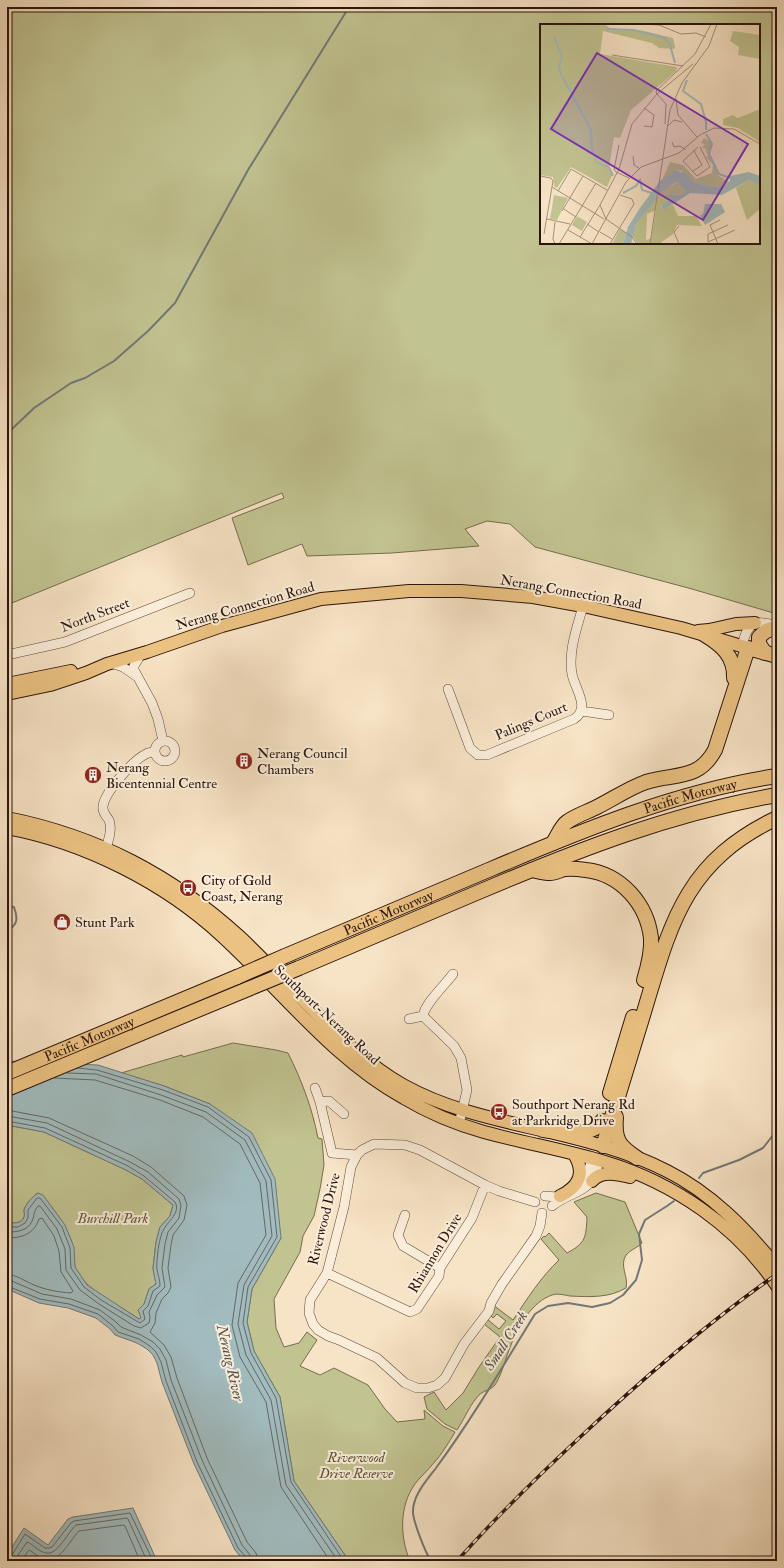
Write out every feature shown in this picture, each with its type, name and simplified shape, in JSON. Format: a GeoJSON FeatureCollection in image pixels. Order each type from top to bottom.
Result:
{"type":"FeatureCollection","features":[{"type":"Feature","properties":{"kind":"highway"},"geometry":{"type":"LineString","coordinates":[[771,654],[759,644],[759,637],[766,631],[775,628]]}},
{"type":"Feature","properties":{"kind":"highway"},"geometry":{"type":"LineString","coordinates":[[705,635],[718,643],[727,652],[733,665],[734,684]]}},
{"type":"Feature","properties":{"kind":"highway"},"geometry":{"type":"LineString","coordinates":[[553,843],[566,823],[626,791],[656,779],[686,775],[695,771],[711,757],[715,750],[745,647],[771,654]]}},
{"type":"Feature","properties":{"kind":"highway","name":"Pacific Motorway"},"geometry":{"type":"LineString","coordinates":[[7,1073],[605,822],[658,804],[718,788],[777,776]]}},
{"type":"Feature","properties":{"kind":"highway","name":"Pacific Motorway"},"geometry":{"type":"LineString","coordinates":[[7,1088],[592,846],[655,824],[719,807],[777,795]]}},
{"type":"Feature","properties":{"kind":"highway"},"geometry":{"type":"LineString","coordinates":[[599,1145],[618,1100],[665,942],[684,900],[700,876],[725,849],[742,836],[777,818]]}},
{"type":"Feature","properties":{"kind":"highway"},"geometry":{"type":"LineString","coordinates":[[531,870],[550,873],[566,869],[579,869],[606,875],[622,885],[636,898],[648,926],[651,949],[647,970],[623,1046],[602,1121],[599,1145]]}},
{"type":"Feature","properties":{"kind":"highway"},"geometry":{"type":"LineString","coordinates":[[618,1100],[615,1127],[616,1137],[622,1148],[637,1158]]}},
{"type":"Feature","properties":{"kind":"highway"},"geometry":{"type":"LineString","coordinates":[[543,1130],[586,1131],[596,1127],[602,1121]]}},
{"type":"Feature","properties":{"kind":"main road","name":"Nerang Connection Road"},"geometry":{"type":"LineString","coordinates":[[7,694],[50,685],[222,626],[322,599],[409,591],[461,591],[533,597],[582,606],[691,631],[745,647]]}},
{"type":"Feature","properties":{"kind":"main road"},"geometry":{"type":"LineString","coordinates":[[691,631],[709,630],[736,624],[754,623]]}},
{"type":"Feature","properties":{"kind":"main road","name":"Nerang Connection Road"},"geometry":{"type":"LineString","coordinates":[[7,684],[108,664]]}},
{"type":"Feature","properties":{"kind":"main road"},"geometry":{"type":"LineString","coordinates":[[7,701],[50,685]]}},
{"type":"Feature","properties":{"kind":"main road","name":"Southport-Nerang Road"},"geometry":{"type":"LineString","coordinates":[[7,818],[50,828],[104,853],[158,875],[207,910],[241,938],[356,1050],[379,1070],[429,1099],[463,1111],[502,1122],[543,1130],[599,1145],[637,1158],[669,1172],[702,1193],[748,1233],[777,1267]]}},
{"type":"Feature","properties":{"kind":"main road","name":"Southport-Nerang Road"},"geometry":{"type":"LineString","coordinates":[[7,828],[104,853],[135,875],[162,891],[221,935],[319,1032],[359,1068],[404,1099],[459,1124],[484,1132],[596,1160],[638,1174],[660,1185],[694,1204],[737,1236],[757,1259],[777,1286]]}},
{"type":"Feature","properties":{"kind":"main road"},"geometry":{"type":"LineString","coordinates":[[596,1160],[599,1145]]}},
{"type":"Feature","properties":{"kind":"main road"},"geometry":{"type":"LineString","coordinates":[[560,1196],[570,1190],[580,1177],[580,1166],[574,1154]]}},
{"type":"Feature","properties":{"kind":"main road"},"geometry":{"type":"LineString","coordinates":[[592,1181],[599,1175],[614,1174],[660,1185]]}},
{"type":"Feature","properties":{"kind":"street","name":"North Street"},"geometry":{"type":"LineString","coordinates":[[7,655],[65,642],[190,593]]}},
{"type":"Feature","properties":{"kind":"street","name":"Palings Court"},"geometry":{"type":"LineString","coordinates":[[448,689],[470,748],[478,755],[487,755],[574,719],[580,715],[583,707],[573,681],[570,662],[582,606]]}},
{"type":"Feature","properties":{"kind":"street"},"geometry":{"type":"LineString","coordinates":[[745,647],[748,628],[754,623],[766,623],[775,628]]}},
{"type":"Feature","properties":{"kind":"street"},"geometry":{"type":"LineString","coordinates":[[745,647],[754,632],[762,629],[775,628]]}},
{"type":"Feature","properties":{"kind":"street"},"geometry":{"type":"LineString","coordinates":[[141,654],[134,668],[136,676],[152,703],[158,719],[163,741]]}},
{"type":"Feature","properties":{"kind":"street"},"geometry":{"type":"LineString","coordinates":[[108,664],[123,667],[136,676]]}},
{"type":"Feature","properties":{"kind":"street"},"geometry":{"type":"LineString","coordinates":[[582,711],[609,715]]}},
{"type":"Feature","properties":{"kind":"street"},"geometry":{"type":"LineString","coordinates":[[163,741],[170,742],[174,748],[175,753],[172,758],[167,760],[162,760],[157,757],[155,752],[156,747],[163,741]]}},
{"type":"Feature","properties":{"kind":"street"},"geometry":{"type":"LineString","coordinates":[[104,853],[110,828],[109,821],[103,812],[106,797],[117,781],[140,758],[146,754],[155,752]]}},
{"type":"Feature","properties":{"kind":"street"},"geometry":{"type":"LineString","coordinates":[[423,1016],[430,1002],[453,974]]}},
{"type":"Feature","properties":{"kind":"street"},"geometry":{"type":"LineString","coordinates":[[423,1016],[454,1046],[461,1058],[467,1090],[459,1124]]}},
{"type":"Feature","properties":{"kind":"street"},"geometry":{"type":"LineString","coordinates":[[408,1019],[423,1016]]}},
{"type":"Feature","properties":{"kind":"street"},"geometry":{"type":"LineString","coordinates":[[315,1088],[320,1102],[332,1153],[357,1155],[362,1150],[374,1144],[405,1145],[420,1150],[485,1185],[535,1202]]}},
{"type":"Feature","properties":{"kind":"street"},"geometry":{"type":"LineString","coordinates":[[320,1102],[329,1101],[344,1114]]}},
{"type":"Feature","properties":{"kind":"street","name":"Riverwood Drive"},"geometry":{"type":"LineString","coordinates":[[357,1155],[351,1167],[344,1207],[327,1273],[310,1300],[309,1313],[313,1324],[318,1330],[377,1358],[405,1383],[417,1388],[428,1388],[437,1385],[444,1378],[464,1344],[489,1311],[491,1303],[502,1284],[538,1233],[542,1213]]}},
{"type":"Feature","properties":{"kind":"street"},"geometry":{"type":"LineString","coordinates":[[535,1202],[536,1208],[542,1213],[548,1211],[559,1201],[581,1191],[592,1181],[596,1174],[596,1160]]}},
{"type":"Feature","properties":{"kind":"street"},"geometry":{"type":"LineString","coordinates":[[535,1202],[538,1198],[545,1196],[560,1196],[572,1191],[583,1182],[596,1160]]}},
{"type":"Feature","properties":{"kind":"street","name":"Rhiannon Drive"},"geometry":{"type":"LineString","coordinates":[[327,1273],[410,1312],[418,1309],[439,1276],[440,1268],[472,1218],[485,1185]]}},
{"type":"Feature","properties":{"kind":"street"},"geometry":{"type":"LineString","coordinates":[[545,1196],[549,1198],[552,1206]]}},
{"type":"Feature","properties":{"kind":"street"},"geometry":{"type":"LineString","coordinates":[[405,1215],[398,1235],[403,1246],[440,1268]]}},
{"type":"Feature","properties":{"kind":"green space"},"geometry":{"type":"Polygon","coordinates":[[[7,7],[777,7],[777,614],[692,589],[535,547],[510,524],[487,521],[465,529],[479,546],[392,553],[307,556],[302,544],[248,565],[232,518],[284,498],[282,493],[7,605],[7,7]]]}},
{"type":"Feature","properties":{"kind":"green space","name":"Riverwood Drive Reserve"},"geometry":{"type":"Polygon","coordinates":[[[233,1043],[288,1053],[306,1095],[318,1138],[322,1139],[324,1165],[314,1216],[303,1236],[300,1252],[274,1299],[276,1328],[284,1347],[299,1343],[307,1332],[317,1340],[300,1366],[320,1375],[334,1368],[368,1385],[385,1409],[397,1422],[425,1419],[424,1410],[443,1426],[455,1432],[438,1458],[412,1488],[404,1508],[404,1540],[410,1561],[349,1561],[294,1481],[280,1397],[254,1351],[247,1322],[252,1289],[281,1238],[210,1104],[164,1086],[121,1073],[182,1055],[183,1057],[233,1043]]]}},
{"type":"Feature","properties":{"kind":"green space","name":"Burchill Park"},"geometry":{"type":"Polygon","coordinates":[[[7,1125],[44,1132],[126,1170],[142,1179],[173,1205],[170,1216],[160,1227],[156,1242],[153,1268],[156,1284],[149,1289],[144,1304],[138,1310],[142,1318],[139,1319],[103,1297],[80,1276],[75,1267],[74,1249],[64,1224],[55,1211],[38,1193],[26,1206],[23,1219],[21,1221],[17,1223],[7,1223],[7,1125]]]}},
{"type":"Feature","properties":{"kind":"green space"},"geometry":{"type":"Polygon","coordinates":[[[596,1193],[625,1202],[642,1243],[628,1253],[624,1259],[623,1263],[627,1284],[626,1288],[613,1294],[592,1297],[554,1294],[538,1303],[532,1309],[518,1330],[495,1385],[476,1398],[457,1430],[445,1424],[427,1409],[424,1397],[434,1392],[446,1410],[463,1393],[500,1337],[484,1324],[487,1319],[499,1329],[506,1321],[497,1314],[493,1318],[490,1315],[493,1305],[513,1320],[540,1281],[559,1260],[541,1239],[549,1233],[567,1253],[578,1246],[584,1239],[587,1217],[574,1202],[596,1193]]]}},
{"type":"Feature","properties":{"kind":"water","name":"Nerang River"},"geometry":{"type":"Polygon","coordinates":[[[7,1061],[98,1065],[164,1086],[210,1104],[252,1133],[275,1179],[281,1238],[252,1289],[247,1322],[254,1351],[280,1397],[294,1481],[349,1561],[244,1561],[235,1550],[194,1464],[153,1355],[137,1343],[115,1335],[96,1318],[68,1308],[39,1303],[7,1289],[7,1223],[17,1223],[21,1221],[24,1216],[26,1206],[38,1193],[43,1195],[65,1225],[74,1247],[75,1267],[87,1285],[139,1319],[141,1318],[138,1310],[144,1304],[149,1289],[156,1284],[153,1269],[156,1242],[160,1227],[170,1216],[173,1205],[142,1179],[126,1170],[44,1132],[7,1125],[7,1061]]]}},
{"type":"Feature","properties":{"kind":"water"},"geometry":{"type":"Polygon","coordinates":[[[133,1508],[157,1561],[7,1561],[7,1555],[24,1528],[48,1545],[68,1519],[133,1508]]]}},
{"type":"Feature","properties":{"kind":"waterway"},"geometry":{"type":"LineString","coordinates":[[7,436],[12,429],[34,408],[71,383],[85,378],[114,361],[148,331],[175,303],[248,170],[349,7]]}},
{"type":"Feature","properties":{"kind":"waterway"},"geometry":{"type":"LineString","coordinates":[[7,906],[14,907],[16,915],[15,924],[7,931]]}},
{"type":"Feature","properties":{"kind":"waterway","name":"Small Creek"},"geometry":{"type":"LineString","coordinates":[[699,1178],[703,1173],[739,1160],[763,1148],[777,1130]]}},
{"type":"Feature","properties":{"kind":"waterway","name":"Small Creek"},"geometry":{"type":"LineString","coordinates":[[431,1561],[414,1518],[413,1507],[417,1494],[475,1411],[535,1314],[548,1306],[568,1303],[592,1307],[610,1303],[623,1295],[636,1280],[642,1260],[639,1234],[645,1220],[674,1201]]}},
{"type":"Feature","properties":{"kind":"railway"},"geometry":{"type":"LineString","coordinates":[[457,1561],[530,1484],[625,1396],[699,1333],[777,1274]]}},
{"type":"Feature","properties":{"kind":"place","name":"Nerang Council Chambers"},"geometry":{"type":"Point","coordinates":[244,761]}},
{"type":"Feature","properties":{"kind":"place","name":"Nerang Bicentennial Centre"},"geometry":{"type":"Point","coordinates":[93,775]}},
{"type":"Feature","properties":{"kind":"place","name":"City of Gold Coast, Nerang"},"geometry":{"type":"Point","coordinates":[188,888]}},
{"type":"Feature","properties":{"kind":"place","name":"Stunt Park"},"geometry":{"type":"Point","coordinates":[62,922]}},
{"type":"Feature","properties":{"kind":"place","name":"Southport Nerang Rd at Parkridge Drive"},"geometry":{"type":"Point","coordinates":[499,1112]}}]}
